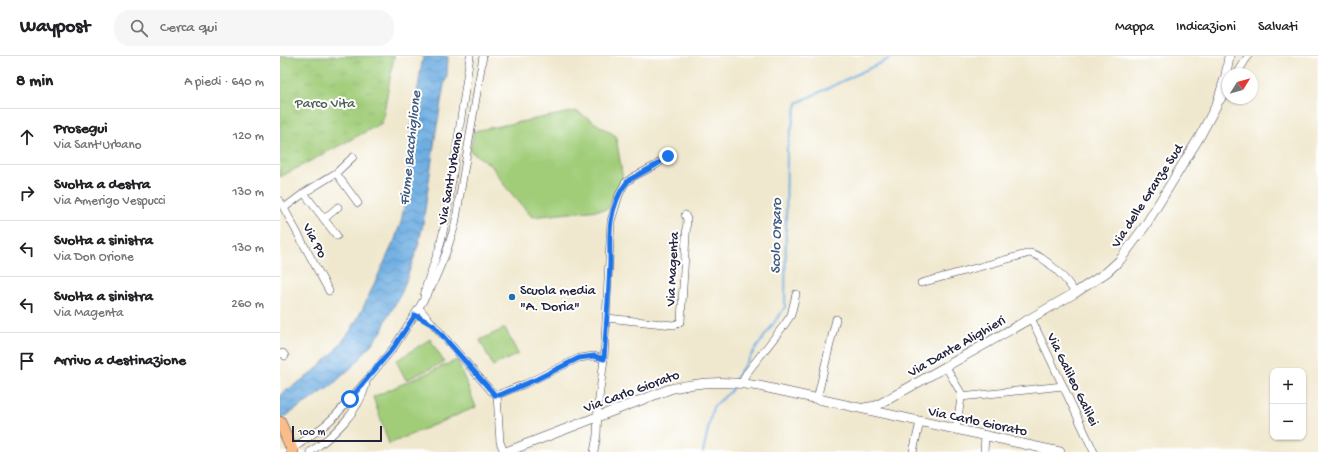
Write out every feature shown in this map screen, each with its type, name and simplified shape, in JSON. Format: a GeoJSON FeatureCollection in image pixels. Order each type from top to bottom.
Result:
{"type":"FeatureCollection","features":[{"type":"Feature","properties":{"kind":"main road"},"geometry":{"type":"LineString","coordinates":[[280,422],[291,449]]}},
{"type":"Feature","properties":{"kind":"street","name":"Via Sant'Urbano"},"geometry":{"type":"LineString","coordinates":[[424,300],[426,286],[440,246],[447,214],[470,56]]}},
{"type":"Feature","properties":{"kind":"street","name":"Via Sant'Urbano"},"geometry":{"type":"LineString","coordinates":[[291,449],[321,428],[336,414],[394,347],[424,300],[440,268],[449,246],[455,225],[483,56]]}},
{"type":"Feature","properties":{"kind":"street"},"geometry":{"type":"LineString","coordinates":[[1217,104],[1226,75],[1229,56]]}},
{"type":"Feature","properties":{"kind":"street"},"geometry":{"type":"LineString","coordinates":[[1241,68],[1248,56]]}},
{"type":"Feature","properties":{"kind":"street","name":"Via delle Granze Sud"},"geometry":{"type":"LineString","coordinates":[[1071,295],[1107,272],[1125,254],[1145,226],[1222,97]]}},
{"type":"Feature","properties":{"kind":"street"},"geometry":{"type":"LineString","coordinates":[[594,452],[597,435],[595,417],[598,406],[604,359],[611,221],[619,195],[625,184],[668,156]]}},
{"type":"Feature","properties":{"kind":"street"},"geometry":{"type":"LineString","coordinates":[[284,208],[304,193],[336,173],[353,157]]}},
{"type":"Feature","properties":{"kind":"street"},"geometry":{"type":"LineString","coordinates":[[336,173],[358,203]]}},
{"type":"Feature","properties":{"kind":"street"},"geometry":{"type":"LineString","coordinates":[[304,193],[337,236]]}},
{"type":"Feature","properties":{"kind":"street","name":"Via Po"},"geometry":{"type":"LineString","coordinates":[[280,201],[329,291]]}},
{"type":"Feature","properties":{"kind":"street"},"geometry":{"type":"LineString","coordinates":[[324,219],[338,207]]}},
{"type":"Feature","properties":{"kind":"street","name":"Via Magenta"},"geometry":{"type":"LineString","coordinates":[[607,318],[673,325],[682,321],[687,219],[684,215]]}},
{"type":"Feature","properties":{"kind":"street"},"geometry":{"type":"LineString","coordinates":[[921,282],[1030,253],[1036,254],[1042,258],[1069,283],[1071,295]]}},
{"type":"Feature","properties":{"kind":"street"},"geometry":{"type":"LineString","coordinates":[[737,383],[781,330],[791,315],[796,294]]}},
{"type":"Feature","properties":{"kind":"street","name":"Via Dante Alighieri"},"geometry":{"type":"LineString","coordinates":[[856,408],[876,406],[1071,295]]}},
{"type":"Feature","properties":{"kind":"street"},"geometry":{"type":"LineString","coordinates":[[419,308],[497,396],[500,442],[505,452]]}},
{"type":"Feature","properties":{"kind":"street"},"geometry":{"type":"LineString","coordinates":[[415,315],[433,325]]}},
{"type":"Feature","properties":{"kind":"street","name":"Via Galileo Galilei"},"geometry":{"type":"LineString","coordinates":[[1031,318],[1094,452]]}},
{"type":"Feature","properties":{"kind":"street"},"geometry":{"type":"LineString","coordinates":[[817,399],[836,319]]}},
{"type":"Feature","properties":{"kind":"street"},"geometry":{"type":"LineString","coordinates":[[497,396],[531,382],[579,358],[594,356],[604,359]]}},
{"type":"Feature","properties":{"kind":"street"},"geometry":{"type":"LineString","coordinates":[[946,367],[961,396],[956,430]]}},
{"type":"Feature","properties":{"kind":"street","name":"Via Sant'Urbano"},"geometry":{"type":"LineString","coordinates":[[310,452],[335,432],[350,414],[361,398],[366,381]]}},
{"type":"Feature","properties":{"kind":"street","name":"Via Carlo Giorato"},"geometry":{"type":"LineString","coordinates":[[505,452],[526,448],[595,417],[670,389],[700,382],[737,383],[1060,452]]}},
{"type":"Feature","properties":{"kind":"street"},"geometry":{"type":"LineString","coordinates":[[961,396],[1063,386]]}},
{"type":"Feature","properties":{"kind":"street"},"geometry":{"type":"LineString","coordinates":[[887,400],[885,408],[890,416]]}},
{"type":"Feature","properties":{"kind":"street","name":"Via Carlo Giorato"},"geometry":{"type":"LineString","coordinates":[[876,406],[890,416]]}},
{"type":"Feature","properties":{"kind":"street"},"geometry":{"type":"LineString","coordinates":[[913,452],[920,422]]}},
{"type":"Feature","properties":{"kind":"street"},"geometry":{"type":"LineString","coordinates":[[984,452],[985,436]]}},
{"type":"Feature","properties":{"kind":"green space","name":"Parco Vita"},"geometry":{"type":"Polygon","coordinates":[[[280,56],[394,56],[382,123],[280,177],[280,56]]]}},
{"type":"Feature","properties":{"kind":"green space"},"geometry":{"type":"Polygon","coordinates":[[[576,111],[616,136],[623,180],[615,191],[608,209],[532,217],[505,186],[491,165],[470,151],[474,131],[576,111]]]}},
{"type":"Feature","properties":{"kind":"green space"},"geometry":{"type":"Polygon","coordinates":[[[505,328],[518,354],[493,366],[480,340],[505,328]]]}},
{"type":"Feature","properties":{"kind":"green space"},"geometry":{"type":"Polygon","coordinates":[[[430,339],[444,362],[406,380],[396,361],[430,339]]]}},
{"type":"Feature","properties":{"kind":"green space"},"geometry":{"type":"Polygon","coordinates":[[[457,360],[476,407],[389,444],[373,397],[457,360]]]}},
{"type":"Feature","properties":{"kind":"water"},"geometry":{"type":"Polygon","coordinates":[[[423,56],[448,56],[447,76],[444,85],[435,138],[423,224],[418,246],[402,292],[386,320],[382,331],[356,363],[331,386],[280,420],[280,395],[312,373],[333,353],[351,330],[395,239],[401,222],[405,201],[411,132],[423,56]]]}},
{"type":"Feature","properties":{"kind":"waterway","name":"Scolo Orsaro"},"geometry":{"type":"LineString","coordinates":[[735,381],[738,374],[785,307],[787,149],[797,103],[895,56]]}},
{"type":"Feature","properties":{"kind":"waterway","name":"Scolo Orsaro"},"geometry":{"type":"LineString","coordinates":[[703,452],[713,407],[731,391],[734,385]]}},
{"type":"Feature","properties":{"kind":"place","name":"Scuola media \"A. Doria\""},"geometry":{"type":"Point","coordinates":[512,297]}},
{"type":"Feature","properties":{"kind":"route"},"geometry":{"type":"LineString","coordinates":[[350,399],[394,347],[415,315],[433,325],[497,396],[537,379],[583,356],[594,356],[604,359],[611,221],[615,207],[619,195],[629,180],[650,169],[668,156]]}},
{"type":"Feature","properties":{"kind":"water label","name":"Fiume Bacchiglione"},"geometry":{"type":"Point","coordinates":[409,148]}}]}
